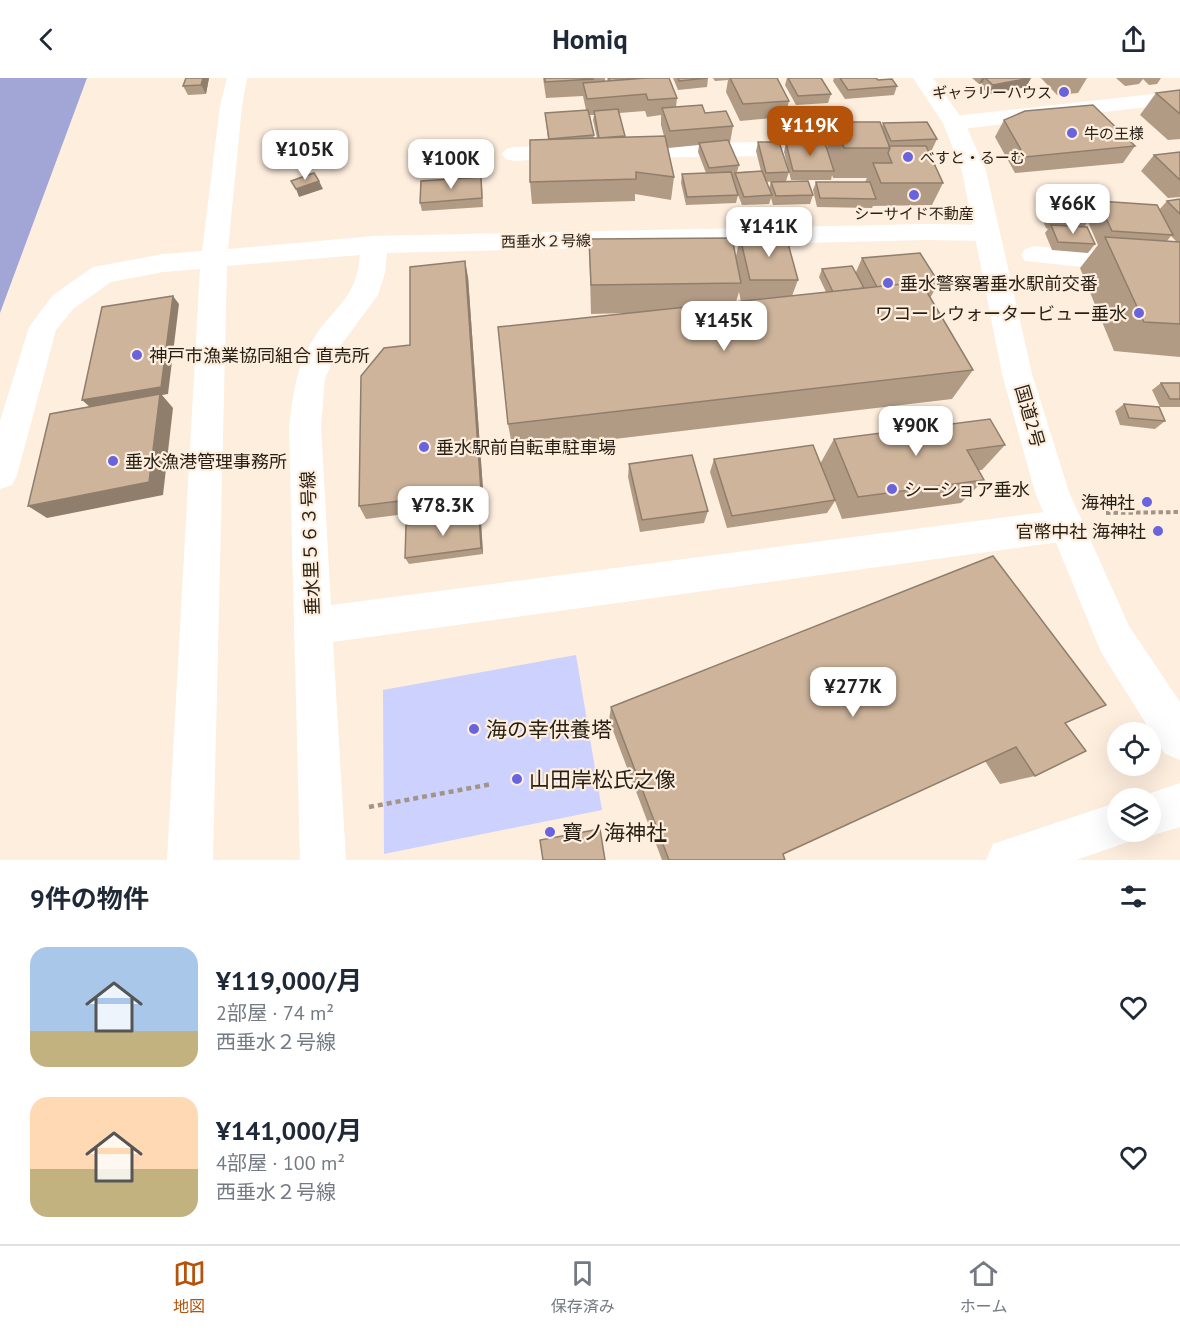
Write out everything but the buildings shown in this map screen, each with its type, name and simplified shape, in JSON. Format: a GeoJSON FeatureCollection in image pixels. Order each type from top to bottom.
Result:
{"type":"FeatureCollection","features":[{"type":"Feature","properties":{"kind":"main road"},"geometry":{"type":"LineString","coordinates":[[190,860],[214,258],[231,106],[237,78]]}},
{"type":"Feature","properties":{"kind":"main road","name":"国道2号"},"geometry":{"type":"LineString","coordinates":[[923,78],[954,123],[974,171],[1017,374],[1052,492],[1115,639],[1180,739]]}},
{"type":"Feature","properties":{"kind":"main road"},"geometry":{"type":"LineString","coordinates":[[954,123],[1180,97]]}},
{"type":"Feature","properties":{"kind":"main road"},"geometry":{"type":"LineString","coordinates":[[514,154],[847,146]]}},
{"type":"Feature","properties":{"kind":"main road","name":"西垂水２号線"},"geometry":{"type":"LineString","coordinates":[[0,475],[43,327],[63,302],[103,274],[162,263],[374,245],[927,232],[987,233]]}},
{"type":"Feature","properties":{"kind":"main road","name":"垂水里５６３号線"},"geometry":{"type":"LineString","coordinates":[[323,860],[306,427],[310,379],[326,344],[364,295],[372,273],[374,245]]}},
{"type":"Feature","properties":{"kind":"main road"},"geometry":{"type":"LineString","coordinates":[[1034,255],[1180,268]]}},
{"type":"Feature","properties":{"kind":"main road"},"geometry":{"type":"LineString","coordinates":[[313,626],[1066,525]]}},
{"type":"Feature","properties":{"kind":"main road"},"geometry":{"type":"LineString","coordinates":[[1161,811],[1180,805]]}},
{"type":"Feature","properties":{"kind":"main road"},"geometry":{"type":"LineString","coordinates":[[1009,860],[1107,828]]}},
{"type":"Feature","properties":{"kind":"path"},"geometry":{"type":"LineString","coordinates":[[1105,513],[1180,512]]}},
{"type":"Feature","properties":{"kind":"path"},"geometry":{"type":"LineString","coordinates":[[362,809],[492,783]]}},
{"type":"Feature","properties":{"kind":"shaded area"},"geometry":{"type":"Polygon","coordinates":[[[0,78],[87,78],[0,313],[0,78]]]}},
{"type":"Feature","properties":{"kind":"shaded area"},"geometry":{"type":"Polygon","coordinates":[[[576,655],[602,810],[384,854],[383,690],[576,655]]]}},
{"type":"Feature","properties":{"kind":"place","name":"ギャラリーハウス"},"geometry":{"type":"Point","coordinates":[1064,92]}},
{"type":"Feature","properties":{"kind":"place","name":"牛の王様"},"geometry":{"type":"Point","coordinates":[1072,133]}},
{"type":"Feature","properties":{"kind":"place","name":"べすと・るーむ"},"geometry":{"type":"Point","coordinates":[908,157]}},
{"type":"Feature","properties":{"kind":"place","name":"シーサイド不動産"},"geometry":{"type":"Point","coordinates":[914,195]}},
{"type":"Feature","properties":{"kind":"place","name":"垂水警察署垂水駅前交番"},"geometry":{"type":"Point","coordinates":[888,283]}},
{"type":"Feature","properties":{"kind":"place","name":"ワコーレウォータービュー垂水"},"geometry":{"type":"Point","coordinates":[1139,313]}},
{"type":"Feature","properties":{"kind":"place","name":"神戸市漁業協同組合 直売所"},"geometry":{"type":"Point","coordinates":[137,355]}},
{"type":"Feature","properties":{"kind":"place","name":"垂水駅前自転車駐車場"},"geometry":{"type":"Point","coordinates":[424,447]}},
{"type":"Feature","properties":{"kind":"place","name":"垂水漁港管理事務所"},"geometry":{"type":"Point","coordinates":[113,461]}},
{"type":"Feature","properties":{"kind":"place","name":"シーショア垂水"},"geometry":{"type":"Point","coordinates":[892,489]}},
{"type":"Feature","properties":{"kind":"place","name":"海神社"},"geometry":{"type":"Point","coordinates":[1147,502]}},
{"type":"Feature","properties":{"kind":"place","name":"官幣中社 海神社"},"geometry":{"type":"Point","coordinates":[1158,531]}},
{"type":"Feature","properties":{"kind":"place","name":"海の幸供養塔"},"geometry":{"type":"Point","coordinates":[474,729]}},
{"type":"Feature","properties":{"kind":"place","name":"山田岸松氏之像"},"geometry":{"type":"Point","coordinates":[517,779]}},
{"type":"Feature","properties":{"kind":"place","name":"寶ノ海神社"},"geometry":{"type":"Point","coordinates":[550,832]}}]}
